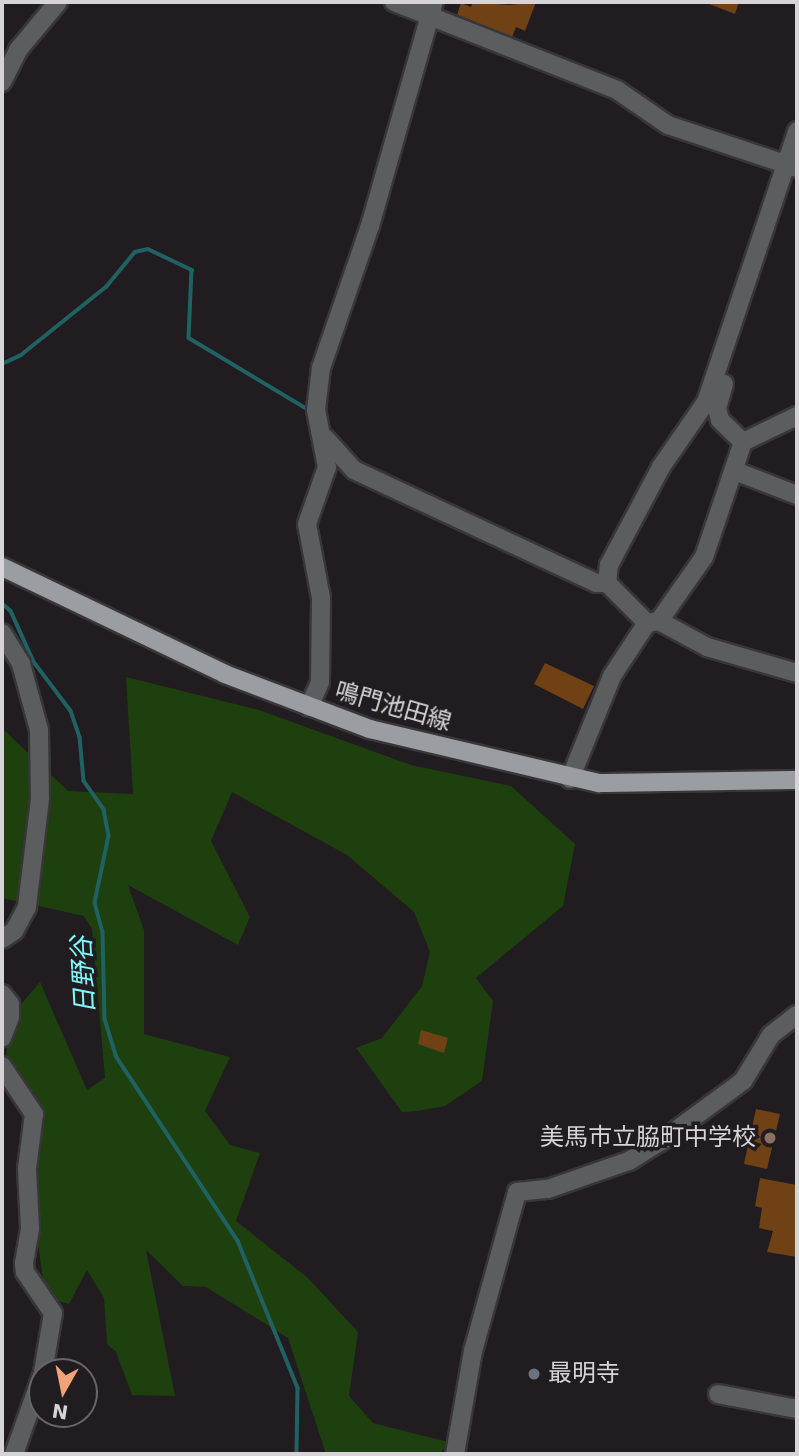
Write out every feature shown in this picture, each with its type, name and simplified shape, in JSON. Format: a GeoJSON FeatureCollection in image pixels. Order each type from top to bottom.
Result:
{"type":"FeatureCollection","features":[{"type":"Feature","properties":{"kind":"main road","name":"鳴門池田線"},"geometry":{"type":"LineString","coordinates":[[2,567],[225,674],[370,729],[570,779],[638,784],[797,780]]}},
{"type":"Feature","properties":{"kind":"street"},"geometry":{"type":"LineString","coordinates":[[2,82],[18,50],[58,2]]}},
{"type":"Feature","properties":{"kind":"street"},"geometry":{"type":"LineString","coordinates":[[394,2],[432,8],[617,90],[668,125],[792,166]]}},
{"type":"Feature","properties":{"kind":"street"},"geometry":{"type":"LineString","coordinates":[[309,707],[320,682],[321,598],[307,524],[327,467],[324,437],[316,410],[321,368],[370,226],[432,8]]}},
{"type":"Feature","properties":{"kind":"street"},"geometry":{"type":"LineString","coordinates":[[607,583],[609,565],[661,467],[706,402],[792,166],[797,131]]}},
{"type":"Feature","properties":{"kind":"street"},"geometry":{"type":"LineString","coordinates":[[720,366],[726,373],[717,408],[720,420],[743,442]]}},
{"type":"Feature","properties":{"kind":"street"},"geometry":{"type":"LineString","coordinates":[[570,779],[612,676],[704,557],[743,442],[797,417]]}},
{"type":"Feature","properties":{"kind":"street"},"geometry":{"type":"LineString","coordinates":[[324,437],[354,470],[596,583],[607,583],[653,622],[707,647],[797,673]]}},
{"type":"Feature","properties":{"kind":"street"},"geometry":{"type":"LineString","coordinates":[[735,471],[797,495]]}},
{"type":"Feature","properties":{"kind":"street"},"geometry":{"type":"LineString","coordinates":[[2,633],[21,664],[39,730],[40,799],[27,907],[14,931],[2,939]]}},
{"type":"Feature","properties":{"kind":"street"},"geometry":{"type":"LineString","coordinates":[[2,993],[10,1004],[10,1017],[2,1038]]}},
{"type":"Feature","properties":{"kind":"street"},"geometry":{"type":"LineString","coordinates":[[455,1454],[473,1352],[517,1192],[548,1189],[629,1161],[660,1142],[743,1081],[771,1035],[797,1015]]}},
{"type":"Feature","properties":{"kind":"street"},"geometry":{"type":"LineString","coordinates":[[2,1066],[34,1114],[27,1169],[30,1229],[24,1263],[31,1282],[53,1314],[46,1358]]}},
{"type":"Feature","properties":{"kind":"street"},"geometry":{"type":"LineString","coordinates":[[718,1394],[797,1409]]}},
{"type":"Feature","properties":{"kind":"street"},"geometry":{"type":"LineString","coordinates":[[14,1454],[28,1415]]}},
{"type":"Feature","properties":{"kind":"green space"},"geometry":{"type":"Polygon","coordinates":[[[126,677],[259,710],[411,765],[511,786],[575,844],[563,906],[476,978],[493,1001],[482,1081],[445,1106],[418,1111],[402,1112],[356,1048],[382,1038],[422,986],[430,952],[414,912],[347,855],[232,792],[211,841],[250,917],[238,945],[128,885],[144,930],[144,1034],[230,1057],[205,1111],[230,1145],[260,1153],[236,1221],[308,1278],[358,1332],[349,1396],[373,1423],[448,1442],[440,1454],[326,1454],[288,1338],[206,1287],[183,1286],[146,1250],[175,1396],[132,1395],[116,1352],[107,1344],[104,1298],[87,1270],[69,1304],[46,1298],[32,1205],[41,1107],[4,1074],[10,1017],[40,982],[87,1090],[105,1078],[92,929],[84,916],[2,898],[2,728],[68,791],[133,794],[126,677]]]}},
{"type":"Feature","properties":{"kind":"building"},"geometry":{"type":"Polygon","coordinates":[[[473,2],[509,5],[536,2],[525,31],[516,27],[512,37],[457,15],[461,3],[471,7],[473,2]]]}},
{"type":"Feature","properties":{"kind":"building"},"geometry":{"type":"Polygon","coordinates":[[[704,2],[739,2],[735,14],[704,2]]]}},
{"type":"Feature","properties":{"kind":"building"},"geometry":{"type":"Polygon","coordinates":[[[545,663],[594,686],[583,709],[534,684],[545,663]]]}},
{"type":"Feature","properties":{"kind":"building"},"geometry":{"type":"Polygon","coordinates":[[[421,1030],[448,1038],[444,1053],[418,1044],[421,1030]]]}},
{"type":"Feature","properties":{"kind":"building"},"geometry":{"type":"Polygon","coordinates":[[[756,1109],[780,1114],[767,1169],[744,1164],[756,1109]]]}},
{"type":"Feature","properties":{"kind":"building"},"geometry":{"type":"Polygon","coordinates":[[[760,1178],[797,1185],[797,1257],[767,1252],[773,1231],[759,1228],[762,1208],[755,1206],[760,1178]]]}},
{"type":"Feature","properties":{"kind":"waterway"},"geometry":{"type":"LineString","coordinates":[[2,364],[21,355],[106,287],[135,252],[148,249],[192,270],[189,338],[309,410]]}},
{"type":"Feature","properties":{"kind":"waterway","name":"日野谷"},"geometry":{"type":"LineString","coordinates":[[2,603],[11,611],[34,662],[71,711],[80,737],[84,781],[104,810],[109,836],[95,903],[103,932],[105,1019],[116,1056],[238,1241],[298,1388],[297,1454]]}},
{"type":"Feature","properties":{"kind":"place","name":"美馬市立脇町中学校"},"geometry":{"type":"Point","coordinates":[770,1138]}},
{"type":"Feature","properties":{"kind":"place","name":"最明寺"},"geometry":{"type":"Point","coordinates":[534,1374]}}]}
